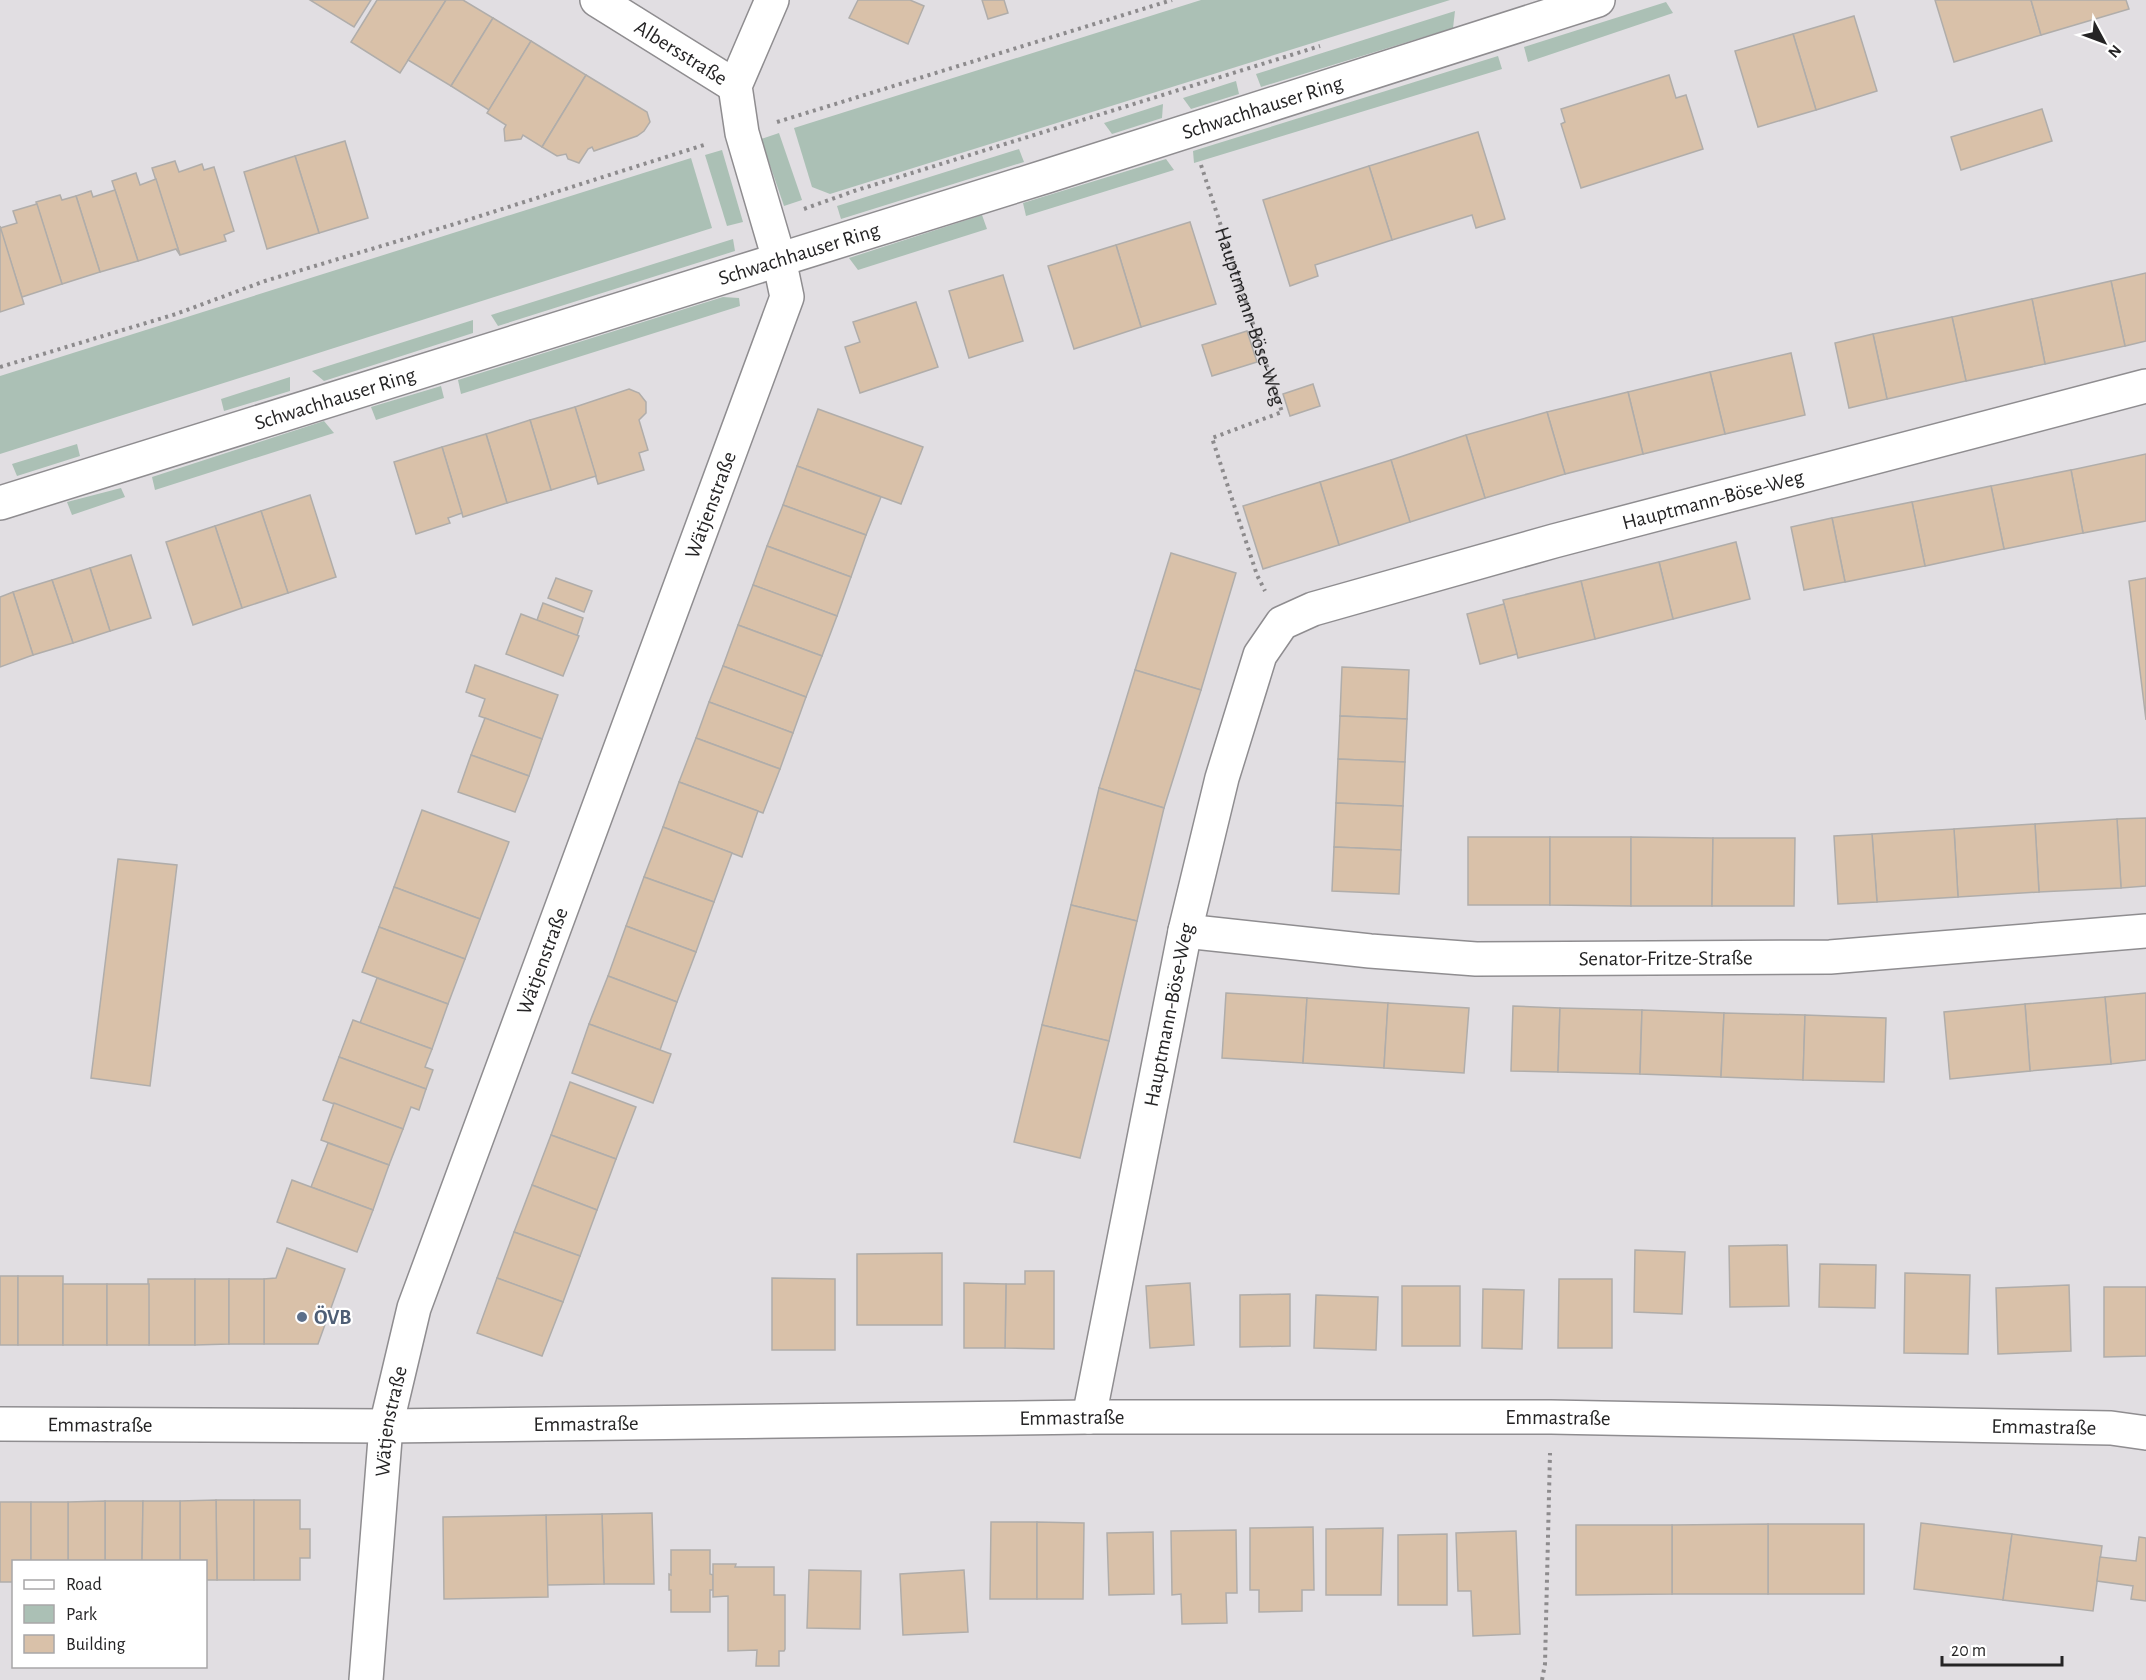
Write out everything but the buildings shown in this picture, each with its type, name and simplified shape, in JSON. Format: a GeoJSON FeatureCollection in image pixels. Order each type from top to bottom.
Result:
{"type":"FeatureCollection","features":[{"type":"Feature","properties":{"kind":"street","name":"Albersstraße"},"geometry":{"type":"LineString","coordinates":[[597,0],[735,86]]}},
{"type":"Feature","properties":{"kind":"street"},"geometry":{"type":"LineString","coordinates":[[735,86],[772,0]]}},
{"type":"Feature","properties":{"kind":"street","name":"Schwachhauser Ring"},"geometry":{"type":"LineString","coordinates":[[0,503],[1598,0]]}},
{"type":"Feature","properties":{"kind":"street","name":"Wätjenstraße"},"geometry":{"type":"LineString","coordinates":[[366,1680],[386,1426],[414,1308],[779,322],[786,297],[779,259],[742,133],[735,86]]}},
{"type":"Feature","properties":{"kind":"street","name":"Hauptmann-Böse-Weg"},"geometry":{"type":"LineString","coordinates":[[1089,1417],[1185,931],[1222,778],[1260,655],[1282,623],[1313,609],[1543,544],[2146,386]]}},
{"type":"Feature","properties":{"kind":"street","name":"Senator-Fritze-Straße"},"geometry":{"type":"LineString","coordinates":[[1185,931],[1370,951],[1488,959],[1830,957],[2146,931]]}},
{"type":"Feature","properties":{"kind":"street","name":"Emmastraße"},"geometry":{"type":"LineString","coordinates":[[0,1424],[386,1426],[1089,1417],[1551,1417],[2111,1428],[2146,1433]]}},
{"type":"Feature","properties":{"kind":"path"},"geometry":{"type":"LineString","coordinates":[[0,367],[176,314],[265,281],[1172,0]]}},
{"type":"Feature","properties":{"kind":"path","name":"Hauptmann-Böse-Weg"},"geometry":{"type":"LineString","coordinates":[[1190,130],[1282,411],[1212,438],[1257,575],[1282,623]]}},
{"type":"Feature","properties":{"kind":"path"},"geometry":{"type":"LineString","coordinates":[[1542,1680],[1545,1664],[1551,1417]]}},
{"type":"Feature","properties":{"kind":"green space"},"geometry":{"type":"Polygon","coordinates":[[[1201,0],[1450,0],[830,194],[812,187],[794,128],[1201,0]]]}},
{"type":"Feature","properties":{"kind":"green space"},"geometry":{"type":"Polygon","coordinates":[[[1666,2],[1673,13],[1528,62],[1524,47],[1666,2]]]}},
{"type":"Feature","properties":{"kind":"green space"},"geometry":{"type":"Polygon","coordinates":[[[1455,11],[1453,28],[1261,87],[1256,74],[1455,11]]]}},
{"type":"Feature","properties":{"kind":"green space"},"geometry":{"type":"Polygon","coordinates":[[[1498,56],[1502,69],[1194,163],[1193,151],[1498,56]]]}},
{"type":"Feature","properties":{"kind":"green space"},"geometry":{"type":"Polygon","coordinates":[[[1236,81],[1239,94],[1191,109],[1183,98],[1236,81]]]}},
{"type":"Feature","properties":{"kind":"green space"},"geometry":{"type":"Polygon","coordinates":[[[1163,104],[1162,118],[1112,134],[1104,123],[1163,104]]]}},
{"type":"Feature","properties":{"kind":"green space"},"geometry":{"type":"Polygon","coordinates":[[[779,133],[802,200],[784,206],[761,139],[779,133]]]}},
{"type":"Feature","properties":{"kind":"green space"},"geometry":{"type":"Polygon","coordinates":[[[1019,149],[1024,162],[841,219],[837,206],[1019,149]]]}},
{"type":"Feature","properties":{"kind":"green space"},"geometry":{"type":"Polygon","coordinates":[[[722,150],[743,222],[727,226],[705,155],[722,150]]]}},
{"type":"Feature","properties":{"kind":"green space"},"geometry":{"type":"Polygon","coordinates":[[[691,158],[712,228],[0,454],[0,376],[691,158]]]}},
{"type":"Feature","properties":{"kind":"green space"},"geometry":{"type":"Polygon","coordinates":[[[1166,159],[1174,170],[1026,216],[1023,203],[1166,159]]]}},
{"type":"Feature","properties":{"kind":"green space"},"geometry":{"type":"Polygon","coordinates":[[[982,215],[987,229],[858,270],[849,258],[982,215]]]}},
{"type":"Feature","properties":{"kind":"green space"},"geometry":{"type":"Polygon","coordinates":[[[733,239],[735,251],[498,326],[491,315],[733,239]]]}},
{"type":"Feature","properties":{"kind":"green space"},"geometry":{"type":"Polygon","coordinates":[[[723,297],[739,298],[740,306],[461,394],[458,380],[723,297]]]}},
{"type":"Feature","properties":{"kind":"green space"},"geometry":{"type":"Polygon","coordinates":[[[473,320],[473,333],[324,381],[312,371],[473,320]]]}},
{"type":"Feature","properties":{"kind":"green space"},"geometry":{"type":"Polygon","coordinates":[[[290,377],[290,391],[224,411],[221,399],[290,377]]]}},
{"type":"Feature","properties":{"kind":"green space"},"geometry":{"type":"Polygon","coordinates":[[[441,386],[444,398],[376,420],[371,407],[441,386]]]}},
{"type":"Feature","properties":{"kind":"green space"},"geometry":{"type":"Polygon","coordinates":[[[324,421],[334,433],[155,490],[152,477],[324,421]]]}},
{"type":"Feature","properties":{"kind":"green space"},"geometry":{"type":"Polygon","coordinates":[[[77,444],[80,456],[17,476],[12,464],[77,444]]]}},
{"type":"Feature","properties":{"kind":"green space"},"geometry":{"type":"Polygon","coordinates":[[[121,488],[125,497],[72,515],[67,502],[121,488]]]}},
{"type":"Feature","properties":{"kind":"place","name":"ÖVB"},"geometry":{"type":"Point","coordinates":[302,1317]}}]}
